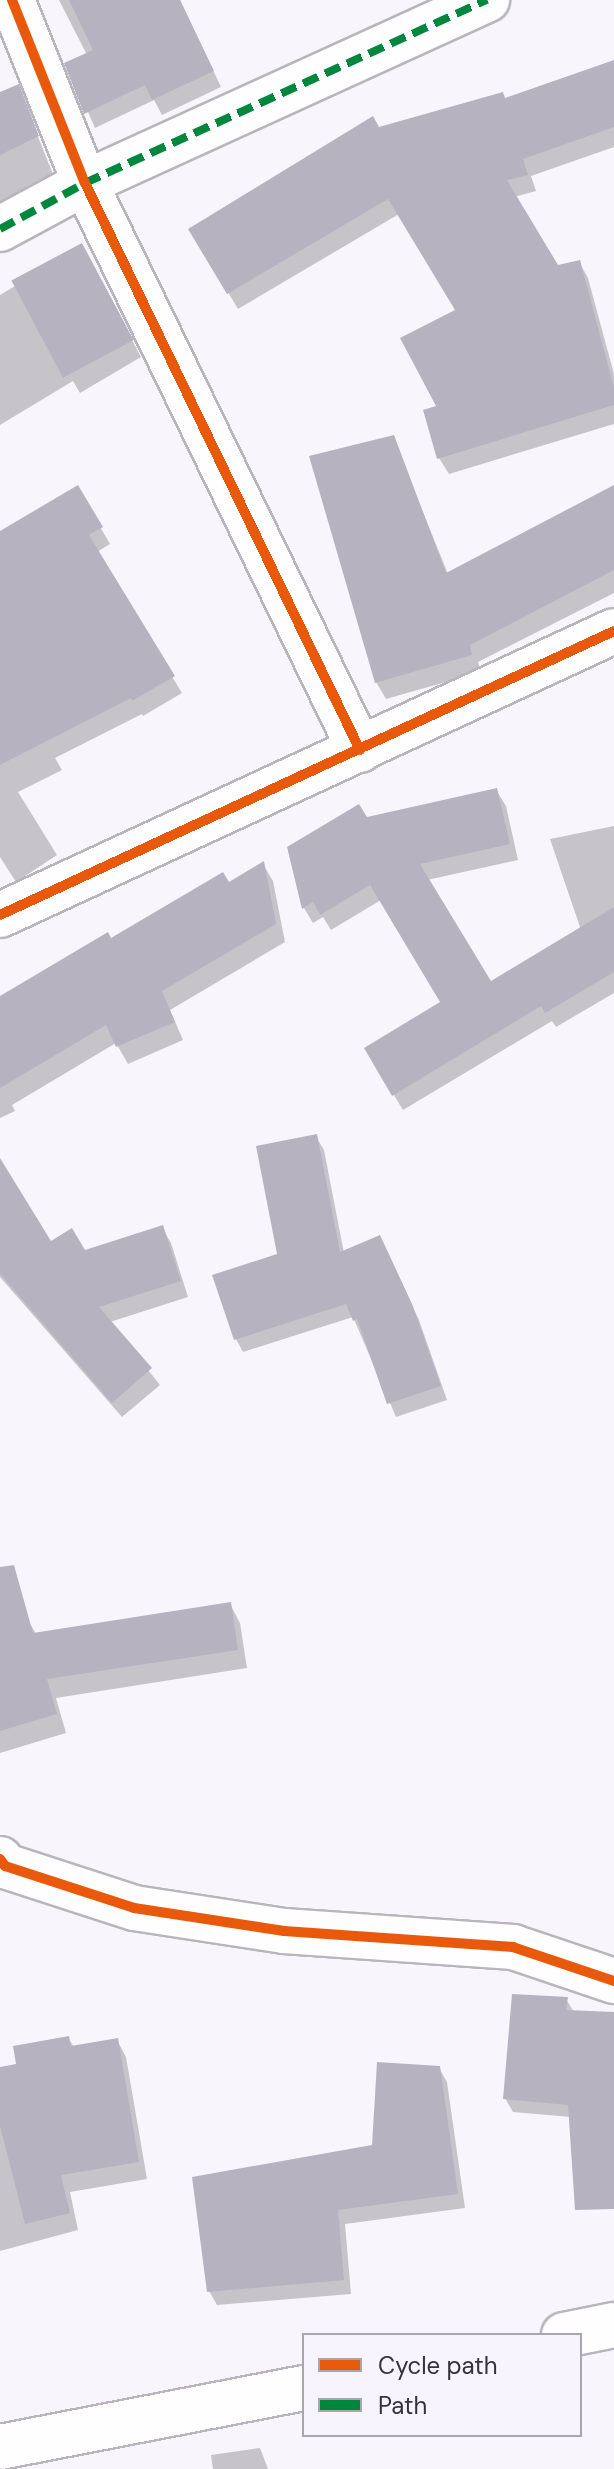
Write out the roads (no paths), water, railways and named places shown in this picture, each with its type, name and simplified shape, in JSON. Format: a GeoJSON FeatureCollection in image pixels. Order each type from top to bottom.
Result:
{"type":"FeatureCollection","features":[{"type":"Feature","properties":{"kind":"street"},"geometry":{"type":"LineString","coordinates":[[12,0],[85,183],[360,750]]}},
{"type":"Feature","properties":{"kind":"street"},"geometry":{"type":"LineString","coordinates":[[0,229],[85,183],[487,0]]}},
{"type":"Feature","properties":{"kind":"street"},"geometry":{"type":"LineString","coordinates":[[0,915],[614,631]]}},
{"type":"Feature","properties":{"kind":"street"},"geometry":{"type":"LineString","coordinates":[[0,1859],[5,1866],[134,1908],[284,1931],[513,1947],[614,1981]]}},
{"type":"Feature","properties":{"kind":"street"},"geometry":{"type":"LineString","coordinates":[[574,2333],[614,2325]]}},
{"type":"Feature","properties":{"kind":"street"},"geometry":{"type":"LineString","coordinates":[[0,2447],[302,2388]]}}]}
